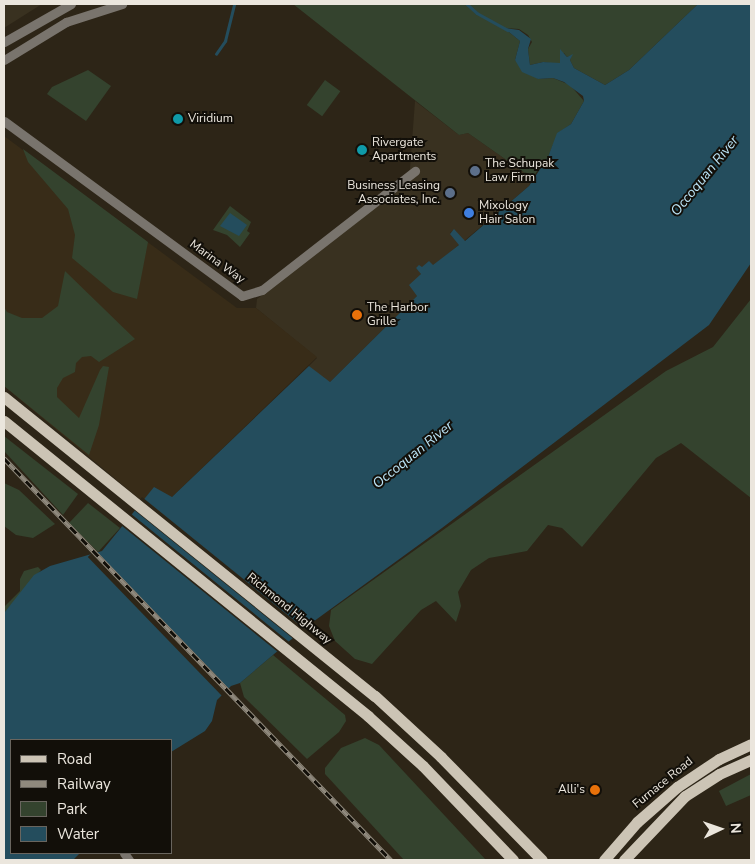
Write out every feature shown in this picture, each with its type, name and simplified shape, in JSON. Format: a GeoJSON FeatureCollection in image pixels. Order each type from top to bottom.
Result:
{"type":"FeatureCollection","features":[{"type":"Feature","properties":{"kind":"main road","name":"Richmond Highway"},"geometry":{"type":"LineString","coordinates":[[4,397],[325,655],[416,734],[542,860]]}},
{"type":"Feature","properties":{"kind":"main road"},"geometry":{"type":"LineString","coordinates":[[4,421],[313,670],[423,766],[513,860]]}},
{"type":"Feature","properties":{"kind":"main road","name":"Furnace Road"},"geometry":{"type":"LineString","coordinates":[[604,860],[637,822],[670,793],[714,762],[751,744]]}},
{"type":"Feature","properties":{"kind":"main road","name":"Furnace Road"},"geometry":{"type":"LineString","coordinates":[[624,860],[690,793],[719,774],[751,760]]}},
{"type":"Feature","properties":{"kind":"street"},"geometry":{"type":"LineString","coordinates":[[4,42],[71,4]]}},
{"type":"Feature","properties":{"kind":"street"},"geometry":{"type":"LineString","coordinates":[[4,60],[59,26],[122,4]]}},
{"type":"Feature","properties":{"kind":"street","name":"Marina Way"},"geometry":{"type":"LineString","coordinates":[[4,121],[242,296],[262,290],[415,171]]}},
{"type":"Feature","properties":{"kind":"shaded area"},"geometry":{"type":"Polygon","coordinates":[[[4,4],[42,4],[4,28],[4,4]]]}},
{"type":"Feature","properties":{"kind":"shaded area"},"geometry":{"type":"Polygon","coordinates":[[[415,101],[459,135],[468,133],[532,178],[529,186],[464,241],[454,230],[450,233],[460,244],[433,266],[416,268],[421,273],[417,296],[330,382],[326,381],[309,366],[317,358],[256,308],[257,299],[409,182],[415,101]]]}},
{"type":"Feature","properties":{"kind":"shaded area"},"geometry":{"type":"Polygon","coordinates":[[[4,136],[237,308],[256,308],[317,357],[172,497],[142,501],[4,386],[4,136]]]}},
{"type":"Feature","properties":{"kind":"green space"},"geometry":{"type":"Polygon","coordinates":[[[293,4],[698,4],[629,70],[605,85],[574,68],[570,60],[572,55],[567,57],[564,53],[560,55],[560,63],[557,64],[543,62],[530,65],[528,49],[532,42],[528,35],[519,29],[504,28],[520,41],[515,60],[538,79],[553,78],[570,85],[584,101],[571,124],[558,133],[548,157],[532,178],[468,133],[459,135],[293,4]]]}},
{"type":"Feature","properties":{"kind":"green space"},"geometry":{"type":"Polygon","coordinates":[[[88,70],[111,86],[86,121],[47,94],[52,87],[88,70]]]}},
{"type":"Feature","properties":{"kind":"green space"},"geometry":{"type":"Polygon","coordinates":[[[325,80],[340,91],[322,116],[307,105],[325,80]]]}},
{"type":"Feature","properties":{"kind":"green space"},"geometry":{"type":"Polygon","coordinates":[[[23,149],[148,242],[137,299],[113,292],[72,258],[75,235],[68,209],[28,162],[23,149]]]}},
{"type":"Feature","properties":{"kind":"green space"},"geometry":{"type":"Polygon","coordinates":[[[230,206],[251,222],[247,231],[250,233],[240,247],[227,235],[213,230],[230,206]]]}},
{"type":"Feature","properties":{"kind":"green space"},"geometry":{"type":"Polygon","coordinates":[[[65,271],[135,339],[99,362],[91,356],[82,357],[76,363],[75,372],[63,378],[57,388],[57,397],[79,418],[100,370],[103,366],[109,367],[99,425],[89,455],[4,386],[4,307],[7,312],[22,318],[42,318],[58,306],[65,271]]]}},
{"type":"Feature","properties":{"kind":"green space"},"geometry":{"type":"Polygon","coordinates":[[[751,299],[751,498],[681,443],[656,458],[582,547],[562,528],[548,525],[527,551],[489,558],[471,570],[458,592],[461,606],[456,622],[436,601],[421,610],[372,664],[355,659],[335,641],[329,626],[331,610],[666,371],[713,347],[751,299]]]}},
{"type":"Feature","properties":{"kind":"green space"},"geometry":{"type":"Polygon","coordinates":[[[4,436],[78,494],[63,515],[4,451],[4,436]]]}},
{"type":"Feature","properties":{"kind":"green space"},"geometry":{"type":"Polygon","coordinates":[[[4,483],[19,490],[55,524],[33,538],[16,535],[4,526],[4,483]]]}},
{"type":"Feature","properties":{"kind":"green space"},"geometry":{"type":"Polygon","coordinates":[[[88,503],[120,528],[98,552],[69,523],[88,503]]]}},
{"type":"Feature","properties":{"kind":"green space"},"geometry":{"type":"Polygon","coordinates":[[[38,567],[41,570],[4,613],[4,607],[20,591],[20,579],[24,571],[38,567]]]}},
{"type":"Feature","properties":{"kind":"green space"},"geometry":{"type":"Polygon","coordinates":[[[273,655],[345,715],[346,721],[339,732],[307,759],[244,697],[240,683],[273,655]]]}},
{"type":"Feature","properties":{"kind":"green space"},"geometry":{"type":"Polygon","coordinates":[[[365,738],[379,745],[486,860],[404,860],[325,774],[325,768],[341,748],[365,738]]]}},
{"type":"Feature","properties":{"kind":"green space"},"geometry":{"type":"Polygon","coordinates":[[[751,774],[751,795],[726,806],[719,791],[751,774]]]}},
{"type":"Feature","properties":{"kind":"water","name":"Occoquan River"},"geometry":{"type":"Polygon","coordinates":[[[698,4],[751,4],[751,263],[709,325],[442,528],[306,627],[240,683],[231,686],[217,700],[212,721],[205,731],[172,751],[172,739],[10,739],[10,854],[79,854],[73,860],[4,860],[4,613],[34,575],[50,566],[102,551],[154,487],[172,497],[309,366],[330,382],[417,296],[409,285],[421,274],[416,268],[419,265],[422,267],[429,261],[433,265],[459,245],[450,234],[454,229],[465,241],[529,186],[548,157],[557,133],[571,124],[584,101],[583,96],[564,82],[553,78],[538,79],[522,72],[515,60],[520,41],[504,28],[519,30],[531,39],[528,49],[530,65],[543,62],[560,63],[560,49],[567,57],[573,54],[570,60],[574,68],[605,85],[629,70],[698,4]]]}},
{"type":"Feature","properties":{"kind":"water"},"geometry":{"type":"Polygon","coordinates":[[[230,213],[247,225],[239,236],[220,226],[230,213]]]}},
{"type":"Feature","properties":{"kind":"pier"},"geometry":{"type":"Polygon","coordinates":[[[142,497],[307,630],[297,642],[133,509],[142,497]]]}},
{"type":"Feature","properties":{"kind":"pier"},"geometry":{"type":"Polygon","coordinates":[[[130,513],[292,644],[282,656],[121,525],[130,513]]]}},
{"type":"Feature","properties":{"kind":"pier"},"geometry":{"type":"Polygon","coordinates":[[[95,550],[230,690],[223,697],[88,557],[95,550]]]}},
{"type":"Feature","properties":{"kind":"waterway"},"geometry":{"type":"LineString","coordinates":[[216,54],[225,41],[234,4]]}},
{"type":"Feature","properties":{"kind":"waterway"},"geometry":{"type":"LineString","coordinates":[[467,4],[477,13],[508,30]]}},
{"type":"Feature","properties":{"kind":"railway"},"geometry":{"type":"LineString","coordinates":[[4,458],[391,860]]}},
{"type":"Feature","properties":{"kind":"place","name":"Viridium"},"geometry":{"type":"Point","coordinates":[178,119]}},
{"type":"Feature","properties":{"kind":"place","name":"Rivergate Apartments"},"geometry":{"type":"Point","coordinates":[362,150]}},
{"type":"Feature","properties":{"kind":"place","name":"The Schupak Law Firm"},"geometry":{"type":"Point","coordinates":[475,171]}},
{"type":"Feature","properties":{"kind":"place","name":"Business Leasing Associates, Inc."},"geometry":{"type":"Point","coordinates":[450,193]}},
{"type":"Feature","properties":{"kind":"place","name":"Mixology Hair Salon"},"geometry":{"type":"Point","coordinates":[469,213]}},
{"type":"Feature","properties":{"kind":"place","name":"The Harbor Grille"},"geometry":{"type":"Point","coordinates":[357,315]}},
{"type":"Feature","properties":{"kind":"place","name":"Alli's"},"geometry":{"type":"Point","coordinates":[595,790]}}]}
